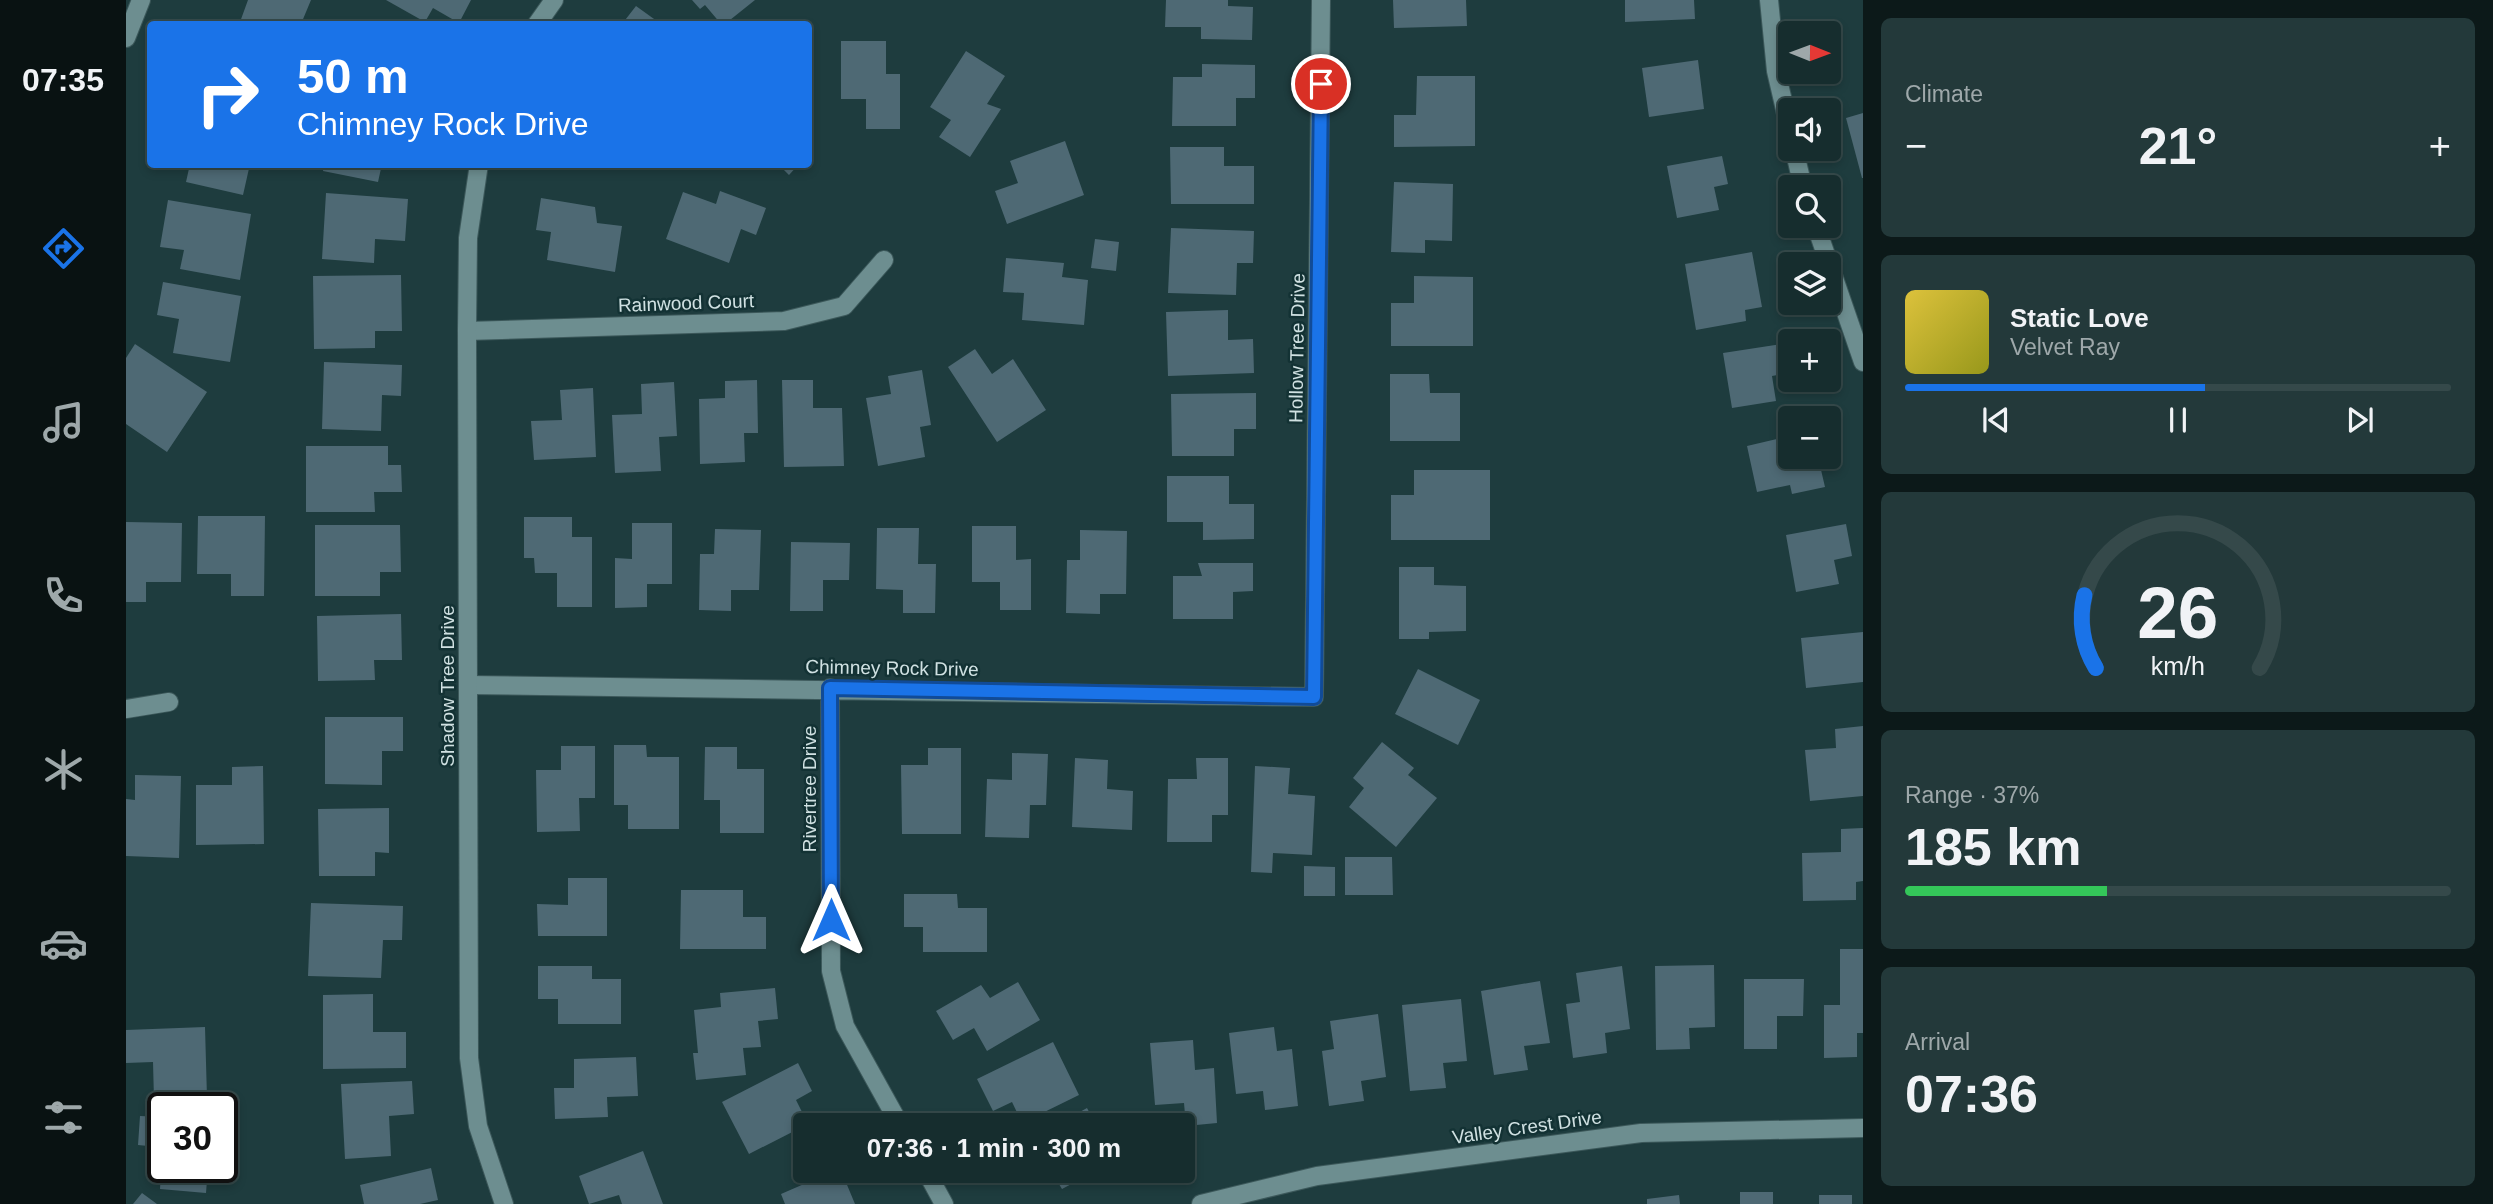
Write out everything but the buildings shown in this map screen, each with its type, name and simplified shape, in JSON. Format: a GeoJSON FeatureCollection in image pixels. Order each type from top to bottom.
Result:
{"type":"FeatureCollection","features":[{"type":"Feature","properties":{"kind":"street"},"geometry":{"type":"LineString","coordinates":[[126,38],[141,0]]}},
{"type":"Feature","properties":{"kind":"street"},"geometry":{"type":"LineString","coordinates":[[539,21],[554,0]]}},
{"type":"Feature","properties":{"kind":"street","name":"Hollow Tree Drive"},"geometry":{"type":"LineString","coordinates":[[1314,697],[1321,0]]}},
{"type":"Feature","properties":{"kind":"street"},"geometry":{"type":"LineString","coordinates":[[1769,0],[1776,71],[1782,98]]}},
{"type":"Feature","properties":{"kind":"street","name":"Shadow Tree Drive"},"geometry":{"type":"LineString","coordinates":[[478,168],[468,238],[467,331],[469,1058],[478,1126],[504,1204]]}},
{"type":"Feature","properties":{"kind":"street"},"geometry":{"type":"LineString","coordinates":[[1822,238],[1855,311],[1863,362]]}},
{"type":"Feature","properties":{"kind":"street","name":"Rainwood Court"},"geometry":{"type":"LineString","coordinates":[[467,331],[784,321],[844,306],[884,260]]}},
{"type":"Feature","properties":{"kind":"street","name":"Chimney Rock Drive"},"geometry":{"type":"LineString","coordinates":[[468,685],[830,688],[1314,697]]}},
{"type":"Feature","properties":{"kind":"street","name":"Rivertree Drive"},"geometry":{"type":"LineString","coordinates":[[830,688],[831,971],[845,1026],[893,1113]]}},
{"type":"Feature","properties":{"kind":"street"},"geometry":{"type":"LineString","coordinates":[[126,709],[169,702]]}},
{"type":"Feature","properties":{"kind":"street","name":"Valley Crest Drive"},"geometry":{"type":"LineString","coordinates":[[1201,1204],[1317,1176],[1641,1133],[1863,1128]]}},
{"type":"Feature","properties":{"kind":"street"},"geometry":{"type":"LineString","coordinates":[[933,1183],[944,1204]]}},
{"type":"Feature","properties":{"kind":"route"},"geometry":{"type":"LineString","coordinates":[[831,920],[830,688],[1314,697],[1321,84]]}}]}
